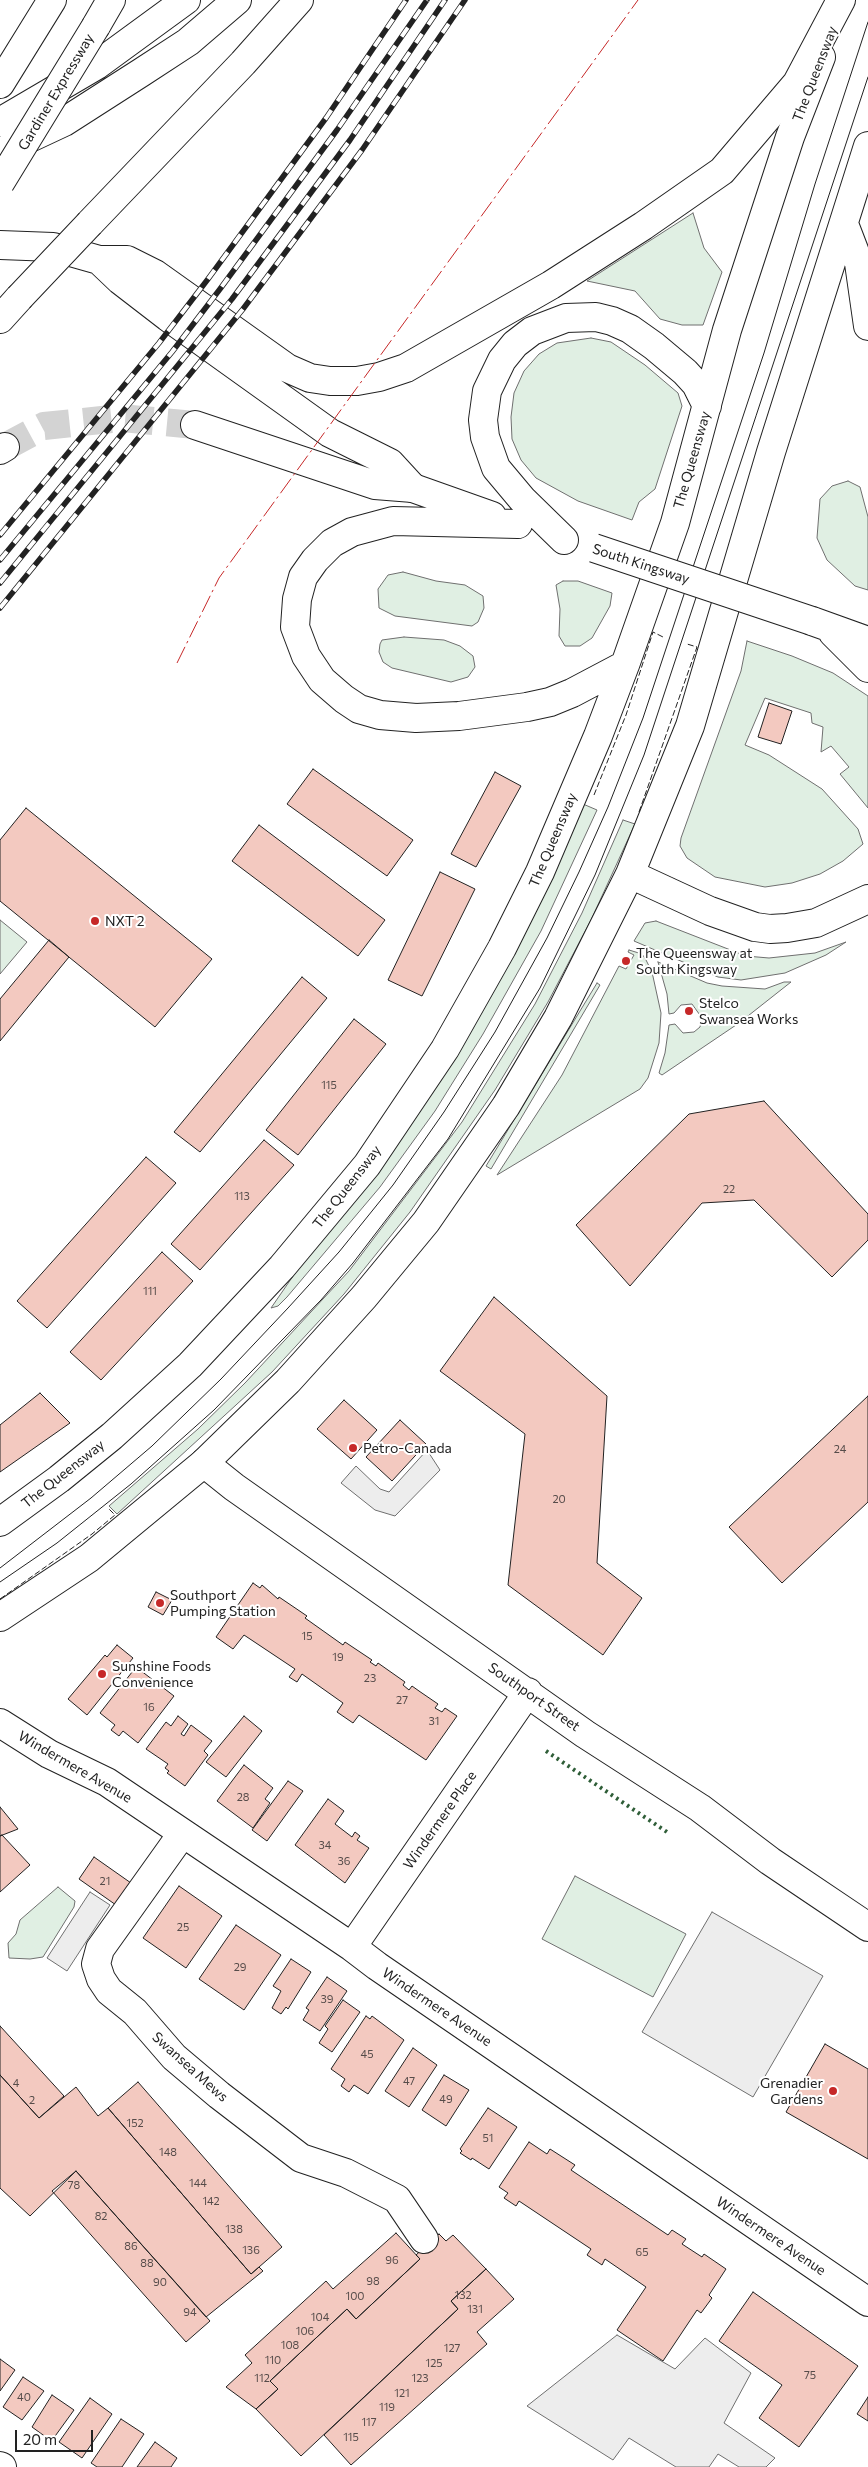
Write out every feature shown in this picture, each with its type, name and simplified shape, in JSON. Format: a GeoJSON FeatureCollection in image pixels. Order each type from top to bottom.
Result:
{"type":"FeatureCollection","features":[{"type":"Feature","properties":{"kind":"main road"},"geometry":{"type":"LineString","coordinates":[[0,84],[52,0]]}},
{"type":"Feature","properties":{"kind":"main road","name":"Gardiner Expressway"},"geometry":{"type":"LineString","coordinates":[[0,183],[111,0]]}},
{"type":"Feature","properties":{"kind":"main road"},"geometry":{"type":"LineString","coordinates":[[0,122],[97,65],[186,0]]}},
{"type":"Feature","properties":{"kind":"main road"},"geometry":{"type":"LineString","coordinates":[[0,152],[64,122],[142,72],[188,42],[237,0]]}},
{"type":"Feature","properties":{"kind":"main road"},"geometry":{"type":"LineString","coordinates":[[0,319],[243,64],[299,0]]}},
{"type":"Feature","properties":{"kind":"main road"},"geometry":{"type":"LineString","coordinates":[[0,245],[53,247],[99,260],[127,260],[155,274],[287,368],[310,378],[330,381],[357,381],[406,368],[551,285],[643,226],[722,171],[797,83],[842,0]]}},
{"type":"Feature","properties":{"kind":"main road","name":"The Queensway"},"geometry":{"type":"LineString","coordinates":[[0,1522],[112,1436],[190,1365],[282,1267],[367,1165],[445,1049],[502,948],[540,872],[598,736],[625,665],[675,523],[727,330],[790,137],[842,0]]}},
{"type":"Feature","properties":{"kind":"main road"},"geometry":{"type":"LineString","coordinates":[[0,1618],[89,1558],[204,1463],[288,1380],[364,1297],[426,1222],[506,1106],[558,1018],[630,874],[690,726],[714,639],[868,146]]}},
{"type":"Feature","properties":{"kind":"main road"},"geometry":{"type":"LineString","coordinates":[[844,224],[859,262],[868,326]]}},
{"type":"Feature","properties":{"kind":"main road"},"geometry":{"type":"LineString","coordinates":[[99,260],[120,280],[168,316],[330,433],[390,463],[413,488]]}},
{"type":"Feature","properties":{"kind":"main road"},"geometry":{"type":"LineString","coordinates":[[564,540],[522,499],[496,468],[485,437],[483,405],[487,390],[502,360],[515,344],[532,331],[566,318],[596,317],[612,321],[630,329],[685,372],[696,384],[708,406]]}},
{"type":"Feature","properties":{"kind":"main road"},"geometry":{"type":"LineString","coordinates":[[195,425],[375,485],[413,488]]}},
{"type":"Feature","properties":{"kind":"main road","name":"South Kingsway"},"geometry":{"type":"LineString","coordinates":[[413,488],[868,641]]}},
{"type":"Feature","properties":{"kind":"main road"},"geometry":{"type":"LineString","coordinates":[[518,524],[393,520],[352,532],[332,543],[315,560],[303,577],[296,599],[295,628],[306,656],[322,680],[344,699],[360,709],[380,715],[416,718],[458,716],[527,708],[550,702],[572,693],[625,665]]}},
{"type":"Feature","properties":{"kind":"main road"},"geometry":{"type":"LineString","coordinates":[[821,625],[868,668]]}},
{"type":"Feature","properties":{"kind":"main road"},"geometry":{"type":"LineString","coordinates":[[630,874],[710,911],[762,928],[787,928],[816,922],[849,909],[866,897]]}},
{"type":"Feature","properties":{"kind":"main road","name":"Southport Street"},"geometry":{"type":"LineString","coordinates":[[204,1463],[234,1488],[528,1692],[585,1734],[700,1808],[770,1861],[868,1927]]}},
{"type":"Feature","properties":{"kind":"main road","name":"Windermere Place"},"geometry":{"type":"LineString","coordinates":[[352,1947],[528,1692]]}},
{"type":"Feature","properties":{"kind":"main road","name":"Windermere Avenue"},"geometry":{"type":"LineString","coordinates":[[0,1723],[49,1754],[107,1782],[352,1947],[868,2302]]}},
{"type":"Feature","properties":{"kind":"main road","name":"Swansea Mews"},"geometry":{"type":"LineString","coordinates":[[182,1834],[100,1949],[96,1958],[101,1979],[109,1990],[135,2012],[174,2057],[246,2116],[301,2158],[346,2172],[397,2199],[424,2240]]}},
{"type":"Feature","properties":{"kind":"green space"},"geometry":{"type":"Polygon","coordinates":[[[693,213],[704,248],[722,272],[703,325],[682,325],[660,319],[635,291],[587,281],[693,213]]]}},
{"type":"Feature","properties":{"kind":"green space"},"geometry":{"type":"Polygon","coordinates":[[[591,338],[611,342],[645,365],[678,393],[682,406],[655,489],[639,502],[632,520],[578,501],[536,478],[521,460],[512,439],[511,417],[514,393],[524,371],[539,354],[557,343],[591,338]]]}},
{"type":"Feature","properties":{"kind":"green space"},"geometry":{"type":"Polygon","coordinates":[[[848,481],[860,487],[868,517],[868,590],[855,586],[827,560],[817,538],[820,499],[832,486],[848,481]]]}},
{"type":"Feature","properties":{"kind":"green space"},"geometry":{"type":"Polygon","coordinates":[[[403,572],[436,581],[465,585],[483,596],[484,608],[478,622],[472,626],[395,616],[379,608],[378,589],[388,575],[403,572]]]}},
{"type":"Feature","properties":{"kind":"green space"},"geometry":{"type":"Polygon","coordinates":[[[563,581],[578,581],[612,593],[610,606],[592,638],[580,646],[565,646],[559,636],[560,609],[556,585],[563,581]]]}},
{"type":"Feature","properties":{"kind":"green space"},"geometry":{"type":"Polygon","coordinates":[[[404,637],[444,640],[460,646],[473,656],[475,667],[468,677],[451,682],[392,668],[383,662],[379,652],[380,644],[382,640],[404,637]]]}},
{"type":"Feature","properties":{"kind":"green space"},"geometry":{"type":"Polygon","coordinates":[[[747,641],[792,656],[833,673],[868,696],[868,808],[840,774],[849,767],[831,746],[821,752],[823,727],[812,723],[811,713],[765,698],[745,745],[769,755],[822,789],[858,829],[863,844],[843,861],[820,874],[792,883],[765,887],[715,877],[687,858],[680,846],[681,838],[741,671],[747,641]]]}},
{"type":"Feature","properties":{"kind":"green space"},"geometry":{"type":"Polygon","coordinates":[[[583,804],[597,810],[541,931],[483,1034],[435,1111],[380,1187],[287,1297],[278,1306],[271,1308],[300,1266],[583,804]]]}},
{"type":"Feature","properties":{"kind":"green space"},"geometry":{"type":"Polygon","coordinates":[[[623,820],[635,824],[591,920],[548,1002],[495,1090],[410,1212],[344,1294],[272,1372],[117,1514],[109,1506],[198,1429],[245,1383],[349,1271],[462,1122],[535,1004],[582,913],[623,820]]]}},
{"type":"Feature","properties":{"kind":"green space"},"geometry":{"type":"Polygon","coordinates":[[[0,920],[27,942],[0,974],[0,920]]]}},
{"type":"Feature","properties":{"kind":"green space"},"geometry":{"type":"Polygon","coordinates":[[[656,921],[746,956],[769,958],[815,953],[846,942],[826,955],[785,973],[741,980],[718,977],[634,941],[645,923],[656,921]]]}},
{"type":"Feature","properties":{"kind":"green space"},"geometry":{"type":"Polygon","coordinates":[[[629,950],[642,954],[646,960],[652,972],[661,1013],[659,1043],[648,1078],[640,1089],[497,1175],[562,1075],[619,966],[626,969],[634,955],[628,952],[629,950]]]}},
{"type":"Feature","properties":{"kind":"green space"},"geometry":{"type":"Polygon","coordinates":[[[658,962],[707,983],[722,986],[765,989],[784,982],[791,982],[739,1023],[662,1075],[659,1073],[665,1053],[669,1025],[675,1024],[683,1033],[694,1032],[700,1027],[702,1018],[692,1004],[681,1005],[674,1013],[669,1014],[667,994],[658,962]]]}},
{"type":"Feature","properties":{"kind":"green space"},"geometry":{"type":"Polygon","coordinates":[[[597,983],[600,985],[491,1169],[486,1166],[597,983]]]}},
{"type":"Feature","properties":{"kind":"green space"},"geometry":{"type":"Polygon","coordinates":[[[575,1876],[686,1934],[653,1997],[542,1939],[575,1876]]]}},
{"type":"Feature","properties":{"kind":"green space"},"geometry":{"type":"Polygon","coordinates":[[[58,1887],[75,1901],[74,1907],[43,1957],[30,1959],[9,1958],[8,1943],[16,1934],[20,1920],[58,1887]]]}},
{"type":"Feature","properties":{"kind":"shaded area"},"geometry":{"type":"Polygon","coordinates":[[[427,1450],[440,1470],[395,1516],[375,1510],[341,1483],[356,1466],[380,1489],[389,1492],[427,1450]]]}},
{"type":"Feature","properties":{"kind":"shaded area"},"geometry":{"type":"Polygon","coordinates":[[[90,1892],[110,1905],[67,1971],[47,1958],[90,1892]]]}},
{"type":"Feature","properties":{"kind":"shaded area"},"geometry":{"type":"Polygon","coordinates":[[[712,1912],[823,1976],[753,2097],[642,2032],[712,1912]]]}},
{"type":"Feature","properties":{"kind":"shaded area"},"geometry":{"type":"Polygon","coordinates":[[[617,2335],[675,2369],[705,2338],[751,2373],[724,2423],[775,2458],[766,2467],[739,2467],[718,2454],[709,2467],[676,2467],[629,2438],[613,2460],[527,2406],[617,2335]]]}},
{"type":"Feature","properties":{"kind":"building"},"geometry":{"type":"Polygon","coordinates":[[[769,703],[792,711],[781,744],[758,737],[769,703]]]}},
{"type":"Feature","properties":{"kind":"building"},"geometry":{"type":"Polygon","coordinates":[[[313,769],[413,840],[387,876],[287,804],[313,769]]]}},
{"type":"Feature","properties":{"kind":"building"},"geometry":{"type":"Polygon","coordinates":[[[495,772],[521,786],[476,867],[451,854],[495,772]]]}},
{"type":"Feature","properties":{"kind":"building","name":"NXT 2"},"geometry":{"type":"Polygon","coordinates":[[[26,808],[212,959],[155,1027],[0,901],[0,840],[26,808]]]}},
{"type":"Feature","properties":{"kind":"building"},"geometry":{"type":"Polygon","coordinates":[[[259,825],[385,920],[358,956],[232,861],[259,825]]]}},
{"type":"Feature","properties":{"kind":"building"},"geometry":{"type":"Polygon","coordinates":[[[440,872],[475,889],[422,996],[388,980],[440,872]]]}},
{"type":"Feature","properties":{"kind":"building"},"geometry":{"type":"Polygon","coordinates":[[[49,940],[69,957],[0,1041],[0,999],[49,940]]]}},
{"type":"Feature","properties":{"kind":"building"},"geometry":{"type":"Polygon","coordinates":[[[302,977],[327,998],[200,1152],[174,1132],[302,977]]]}},
{"type":"Feature","properties":{"kind":"building"},"geometry":{"type":"Polygon","coordinates":[[[354,1019],[386,1044],[298,1155],[266,1130],[354,1019]]]}},
{"type":"Feature","properties":{"kind":"building"},"geometry":{"type":"Polygon","coordinates":[[[764,1101],[868,1214],[868,1240],[832,1277],[754,1200],[702,1203],[630,1286],[576,1225],[689,1114],[764,1101]]]}},
{"type":"Feature","properties":{"kind":"building"},"geometry":{"type":"Polygon","coordinates":[[[264,1140],[294,1165],[200,1270],[171,1244],[264,1140]]]}},
{"type":"Feature","properties":{"kind":"building"},"geometry":{"type":"Polygon","coordinates":[[[146,1157],[176,1183],[47,1328],[17,1301],[146,1157]]]}},
{"type":"Feature","properties":{"kind":"building"},"geometry":{"type":"Polygon","coordinates":[[[162,1252],[193,1281],[101,1380],[70,1352],[162,1252]]]}},
{"type":"Feature","properties":{"kind":"building"},"geometry":{"type":"Polygon","coordinates":[[[494,1297],[607,1396],[597,1563],[642,1598],[603,1655],[508,1585],[525,1434],[440,1371],[494,1297]]]}},
{"type":"Feature","properties":{"kind":"building"},"geometry":{"type":"Polygon","coordinates":[[[40,1393],[70,1423],[0,1472],[0,1425],[40,1393]]]}},
{"type":"Feature","properties":{"kind":"building"},"geometry":{"type":"Polygon","coordinates":[[[868,1396],[868,1502],[782,1583],[729,1527],[868,1396]]]}},
{"type":"Feature","properties":{"kind":"building"},"geometry":{"type":"Polygon","coordinates":[[[344,1400],[377,1430],[351,1459],[317,1429],[344,1400]]]}},
{"type":"Feature","properties":{"kind":"building"},"geometry":{"type":"Polygon","coordinates":[[[400,1420],[426,1444],[392,1481],[366,1457],[400,1420]]]}},
{"type":"Feature","properties":{"kind":"building"},"geometry":{"type":"Polygon","coordinates":[[[253,1583],[260,1588],[262,1585],[278,1599],[279,1597],[307,1616],[305,1618],[343,1645],[345,1642],[372,1660],[370,1662],[376,1666],[378,1663],[405,1682],[403,1685],[409,1690],[412,1686],[438,1704],[435,1708],[442,1712],[445,1708],[457,1716],[426,1760],[359,1715],[353,1723],[337,1712],[343,1703],[302,1674],[297,1682],[289,1677],[295,1669],[244,1635],[233,1649],[216,1637],[253,1583]]]}},
{"type":"Feature","properties":{"kind":"building","name":"Southport Pumping Station"},"geometry":{"type":"Polygon","coordinates":[[[156,1592],[172,1600],[163,1615],[148,1607],[156,1592]]]}},
{"type":"Feature","properties":{"kind":"building"},"geometry":{"type":"Polygon","coordinates":[[[117,1645],[133,1658],[87,1715],[68,1699],[105,1655],[107,1657],[117,1645]]]}},
{"type":"Feature","properties":{"kind":"building"},"geometry":{"type":"Polygon","coordinates":[[[136,1667],[174,1696],[138,1743],[123,1731],[119,1736],[111,1730],[115,1725],[100,1713],[136,1667]]]}},
{"type":"Feature","properties":{"kind":"building"},"geometry":{"type":"Polygon","coordinates":[[[178,1716],[188,1724],[181,1734],[184,1736],[191,1725],[212,1741],[204,1751],[208,1755],[185,1786],[167,1773],[169,1771],[165,1768],[168,1764],[146,1749],[166,1722],[171,1726],[178,1716]]]}},
{"type":"Feature","properties":{"kind":"building"},"geometry":{"type":"Polygon","coordinates":[[[244,1716],[262,1731],[226,1777],[206,1762],[244,1716]]]}},
{"type":"Feature","properties":{"kind":"building"},"geometry":{"type":"Polygon","coordinates":[[[244,1765],[273,1788],[265,1799],[270,1803],[253,1828],[217,1801],[244,1765]]]}},
{"type":"Feature","properties":{"kind":"building"},"geometry":{"type":"Polygon","coordinates":[[[288,1781],[303,1791],[267,1841],[252,1830],[288,1781]]]}},
{"type":"Feature","properties":{"kind":"building"},"geometry":{"type":"Polygon","coordinates":[[[328,1799],[344,1811],[335,1824],[352,1837],[355,1832],[360,1836],[357,1840],[369,1848],[345,1883],[295,1845],[328,1799]]]}},
{"type":"Feature","properties":{"kind":"building"},"geometry":{"type":"Polygon","coordinates":[[[0,1807],[18,1829],[0,1836],[0,1807]]]}},
{"type":"Feature","properties":{"kind":"building"},"geometry":{"type":"Polygon","coordinates":[[[2,1835],[30,1865],[0,1892],[0,1836],[2,1835]]]}},
{"type":"Feature","properties":{"kind":"building"},"geometry":{"type":"Polygon","coordinates":[[[94,1857],[131,1883],[116,1905],[79,1879],[94,1857]]]}},
{"type":"Feature","properties":{"kind":"building"},"geometry":{"type":"Polygon","coordinates":[[[179,1886],[222,1916],[186,1968],[143,1938],[179,1886]]]}},
{"type":"Feature","properties":{"kind":"building"},"geometry":{"type":"Polygon","coordinates":[[[236,1925],[281,1955],[244,2010],[199,1979],[236,1925]]]}},
{"type":"Feature","properties":{"kind":"building"},"geometry":{"type":"Polygon","coordinates":[[[291,1959],[311,1972],[288,2009],[286,2007],[281,2014],[272,2008],[281,1991],[273,1986],[291,1959]]]}},
{"type":"Feature","properties":{"kind":"building"},"geometry":{"type":"Polygon","coordinates":[[[327,1977],[347,1991],[320,2031],[303,2020],[309,2010],[306,2008],[327,1977]]]}},
{"type":"Feature","properties":{"kind":"building"},"geometry":{"type":"Polygon","coordinates":[[[343,2000],[360,2012],[332,2052],[319,2043],[328,2029],[325,2026],[343,2000]]]}},
{"type":"Feature","properties":{"kind":"building"},"geometry":{"type":"Polygon","coordinates":[[[366,2016],[370,2019],[372,2016],[404,2040],[368,2094],[354,2085],[349,2092],[341,2086],[345,2079],[331,2069],[366,2016]]]}},
{"type":"Feature","properties":{"kind":"building"},"geometry":{"type":"Polygon","coordinates":[[[0,2026],[64,2096],[39,2118],[0,2075],[0,2026]]]}},
{"type":"Feature","properties":{"kind":"building","name":"Grenadier Gardens"},"geometry":{"type":"Polygon","coordinates":[[[825,2044],[868,2069],[868,2159],[786,2112],[825,2044]]]}},
{"type":"Feature","properties":{"kind":"building"},"geometry":{"type":"Polygon","coordinates":[[[413,2048],[437,2065],[409,2107],[385,2091],[413,2048]]]}},
{"type":"Feature","properties":{"kind":"building"},"geometry":{"type":"Polygon","coordinates":[[[0,2075],[39,2118],[76,2087],[98,2116],[108,2108],[251,2274],[259,2267],[263,2271],[206,2317],[76,2171],[30,2216],[0,2188],[0,2075]]]}},
{"type":"Feature","properties":{"kind":"building"},"geometry":{"type":"Polygon","coordinates":[[[444,2075],[469,2090],[446,2126],[422,2110],[444,2075]]]}},
{"type":"Feature","properties":{"kind":"building"},"geometry":{"type":"Polygon","coordinates":[[[138,2082],[282,2247],[251,2274],[108,2108],[138,2082]]]}},
{"type":"Feature","properties":{"kind":"building"},"geometry":{"type":"Polygon","coordinates":[[[488,2108],[517,2127],[489,2169],[460,2153],[462,2151],[460,2149],[488,2108]]]}},
{"type":"Feature","properties":{"kind":"building"},"geometry":{"type":"Polygon","coordinates":[[[529,2142],[547,2154],[550,2149],[575,2165],[571,2170],[668,2235],[672,2230],[686,2239],[682,2244],[702,2257],[704,2254],[726,2269],[709,2295],[712,2298],[701,2313],[697,2310],[663,2361],[617,2330],[646,2287],[605,2259],[602,2265],[587,2255],[591,2249],[519,2201],[516,2206],[504,2198],[508,2193],[499,2187],[529,2142]]]}},
{"type":"Feature","properties":{"kind":"building"},"geometry":{"type":"Polygon","coordinates":[[[76,2171],[210,2321],[186,2342],[52,2191],[76,2171]]]}},
{"type":"Feature","properties":{"kind":"building"},"geometry":{"type":"Polygon","coordinates":[[[396,2233],[420,2259],[356,2319],[347,2309],[270,2381],[278,2389],[256,2409],[226,2387],[252,2363],[245,2355],[326,2281],[333,2289],[396,2233]]]}},
{"type":"Feature","properties":{"kind":"building"},"geometry":{"type":"Polygon","coordinates":[[[439,2234],[446,2241],[453,2235],[486,2269],[451,2301],[458,2309],[301,2456],[256,2409],[278,2389],[270,2381],[347,2309],[356,2319],[420,2259],[416,2255],[439,2234]]]}},
{"type":"Feature","properties":{"kind":"building"},"geometry":{"type":"Polygon","coordinates":[[[486,2269],[514,2299],[477,2332],[487,2344],[351,2465],[324,2435],[458,2309],[451,2301],[486,2269]]]}},
{"type":"Feature","properties":{"kind":"building"},"geometry":{"type":"Polygon","coordinates":[[[753,2292],[858,2366],[799,2447],[759,2418],[782,2385],[719,2341],[753,2292]]]}},
{"type":"Feature","properties":{"kind":"building"},"geometry":{"type":"Polygon","coordinates":[[[0,2359],[15,2370],[0,2391],[0,2359]]]}},
{"type":"Feature","properties":{"kind":"building"},"geometry":{"type":"Polygon","coordinates":[[[23,2377],[44,2391],[22,2420],[3,2407],[23,2377]]]}},
{"type":"Feature","properties":{"kind":"building"},"geometry":{"type":"Polygon","coordinates":[[[52,2395],[74,2410],[53,2439],[51,2438],[50,2440],[32,2427],[52,2395]]]}},
{"type":"Feature","properties":{"kind":"building"},"geometry":{"type":"Polygon","coordinates":[[[868,2397],[868,2421],[857,2414],[868,2397]]]}},
{"type":"Feature","properties":{"kind":"building"},"geometry":{"type":"Polygon","coordinates":[[[90,2398],[112,2414],[82,2458],[59,2442],[90,2398]]]}},
{"type":"Feature","properties":{"kind":"building"},"geometry":{"type":"Polygon","coordinates":[[[121,2419],[144,2434],[122,2467],[97,2467],[91,2463],[121,2419]]]}},
{"type":"Feature","properties":{"kind":"building"},"geometry":{"type":"Polygon","coordinates":[[[155,2442],[177,2458],[171,2467],[137,2467],[155,2442]]]}},
{"type":"Feature","properties":{"kind":"tunnel"},"geometry":{"type":"LineString","coordinates":[[5,447],[44,426],[121,418],[195,425]]}},
{"type":"Feature","properties":{"kind":"tram line"},"geometry":{"type":"LineString","coordinates":[[0,1568],[91,1498],[152,1446],[221,1379],[288,1308],[339,1252],[393,1185],[444,1112],[495,1032],[547,938],[579,872],[608,807],[643,718],[764,353],[815,184],[868,22]]}},
{"type":"Feature","properties":{"kind":"tram line"},"geometry":{"type":"LineString","coordinates":[[0,1582],[57,1543],[131,1484],[214,1410],[321,1300],[353,1263],[448,1139],[540,988],[595,875],[644,755],[868,77]]}},
{"type":"Feature","properties":{"kind":"railway"},"geometry":{"type":"LineString","coordinates":[[0,535],[159,343],[208,279],[326,118],[406,0]]}},
{"type":"Feature","properties":{"kind":"railway"},"geometry":{"type":"LineString","coordinates":[[0,560],[172,352],[337,130],[427,0]]}},
{"type":"Feature","properties":{"kind":"railway"},"geometry":{"type":"LineString","coordinates":[[0,583],[232,299],[350,140],[445,0]]}},
{"type":"Feature","properties":{"kind":"railway"},"geometry":{"type":"LineString","coordinates":[[0,608],[243,309],[362,150],[465,0]]}},
{"type":"Feature","properties":{"kind":"hedge"},"geometry":{"type":"LineString","coordinates":[[546,1751],[667,1832]]}},
{"type":"Feature","properties":{"kind":"fence"},"geometry":{"type":"LineString","coordinates":[[594,795],[626,715],[653,632],[663,637]]}},
{"type":"Feature","properties":{"kind":"fence"},"geometry":{"type":"LineString","coordinates":[[639,812],[697,647],[687,644]]}},
{"type":"Feature","properties":{"kind":"fence"},"geometry":{"type":"LineString","coordinates":[[0,1599],[92,1534],[115,1515],[109,1509]]}},
{"type":"Feature","properties":{"kind":"power"},"geometry":{"type":"LineString","coordinates":[[177,663],[219,578],[638,0]]}},
{"type":"Feature","properties":{"kind":"place","name":"NXT 2"},"geometry":{"type":"Point","coordinates":[95,921]}},
{"type":"Feature","properties":{"kind":"place","name":"The Queensway at South Kingsway"},"geometry":{"type":"Point","coordinates":[626,961]}},
{"type":"Feature","properties":{"kind":"place","name":"Stelco Swansea Works"},"geometry":{"type":"Point","coordinates":[689,1011]}},
{"type":"Feature","properties":{"kind":"place","name":"Petro-Canada"},"geometry":{"type":"Point","coordinates":[353,1448]}},
{"type":"Feature","properties":{"kind":"place","name":"Southport Pumping Station"},"geometry":{"type":"Point","coordinates":[160,1603]}},
{"type":"Feature","properties":{"kind":"place","name":"Sunshine Foods Convenience"},"geometry":{"type":"Point","coordinates":[102,1674]}},
{"type":"Feature","properties":{"kind":"place","name":"Grenadier Gardens"},"geometry":{"type":"Point","coordinates":[833,2091]}}]}
